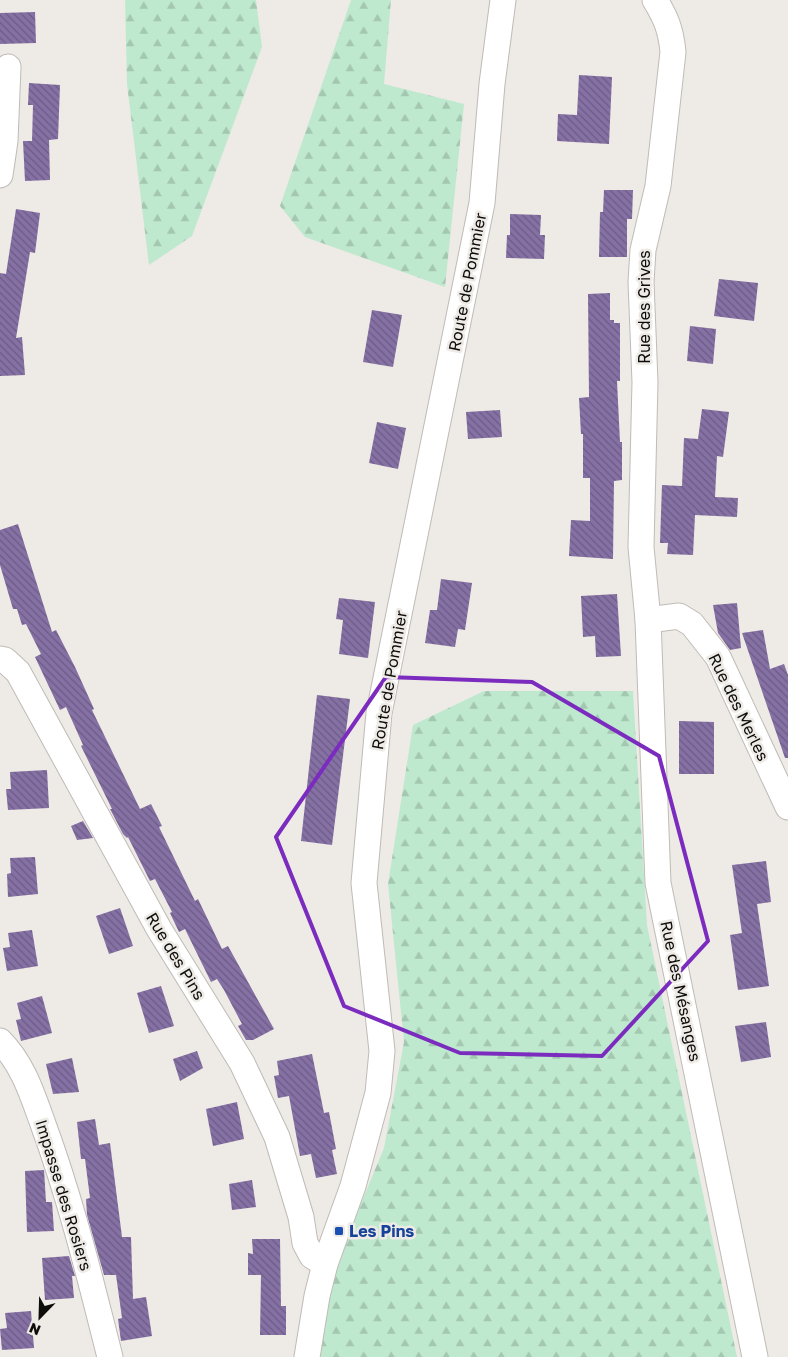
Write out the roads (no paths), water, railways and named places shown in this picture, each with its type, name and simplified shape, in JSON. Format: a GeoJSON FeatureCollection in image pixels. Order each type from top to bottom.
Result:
{"type":"FeatureCollection","features":[{"type":"Feature","properties":{"kind":"street","name":"Route de Pommier"},"geometry":{"type":"LineString","coordinates":[[307,1357],[317,1296],[325,1264],[353,1186],[378,1093],[382,1051],[364,883],[380,713],[482,203],[492,84],[503,0]]}},
{"type":"Feature","properties":{"kind":"street","name":"Rue des Grives"},"geometry":{"type":"LineString","coordinates":[[648,620],[641,547],[645,382],[641,282],[642,250],[658,186],[673,52],[672,33],[665,16],[655,0]]}},
{"type":"Feature","properties":{"kind":"street"},"geometry":{"type":"LineString","coordinates":[[0,175],[5,142],[8,67]]}},
{"type":"Feature","properties":{"kind":"street","name":"Rue des Merles"},"geometry":{"type":"LineString","coordinates":[[648,620],[679,616],[692,624],[718,657],[788,807]]}},
{"type":"Feature","properties":{"kind":"street","name":"Rue des Mésanges"},"geometry":{"type":"LineString","coordinates":[[648,620],[658,882],[755,1357]]}},
{"type":"Feature","properties":{"kind":"street","name":"Rue des Pins"},"geometry":{"type":"LineString","coordinates":[[0,659],[5,660],[18,672],[159,929],[242,1063],[277,1137],[301,1217],[305,1243],[312,1256],[325,1264]]}},
{"type":"Feature","properties":{"kind":"street","name":"Impasse des Rosiers"},"geometry":{"type":"LineString","coordinates":[[0,1041],[12,1053],[21,1068],[54,1155],[82,1247],[110,1357]]}},
{"type":"Feature","properties":{"kind":"place","name":"Les Pins"},"geometry":{"type":"Point","coordinates":[339,1231]}}]}
